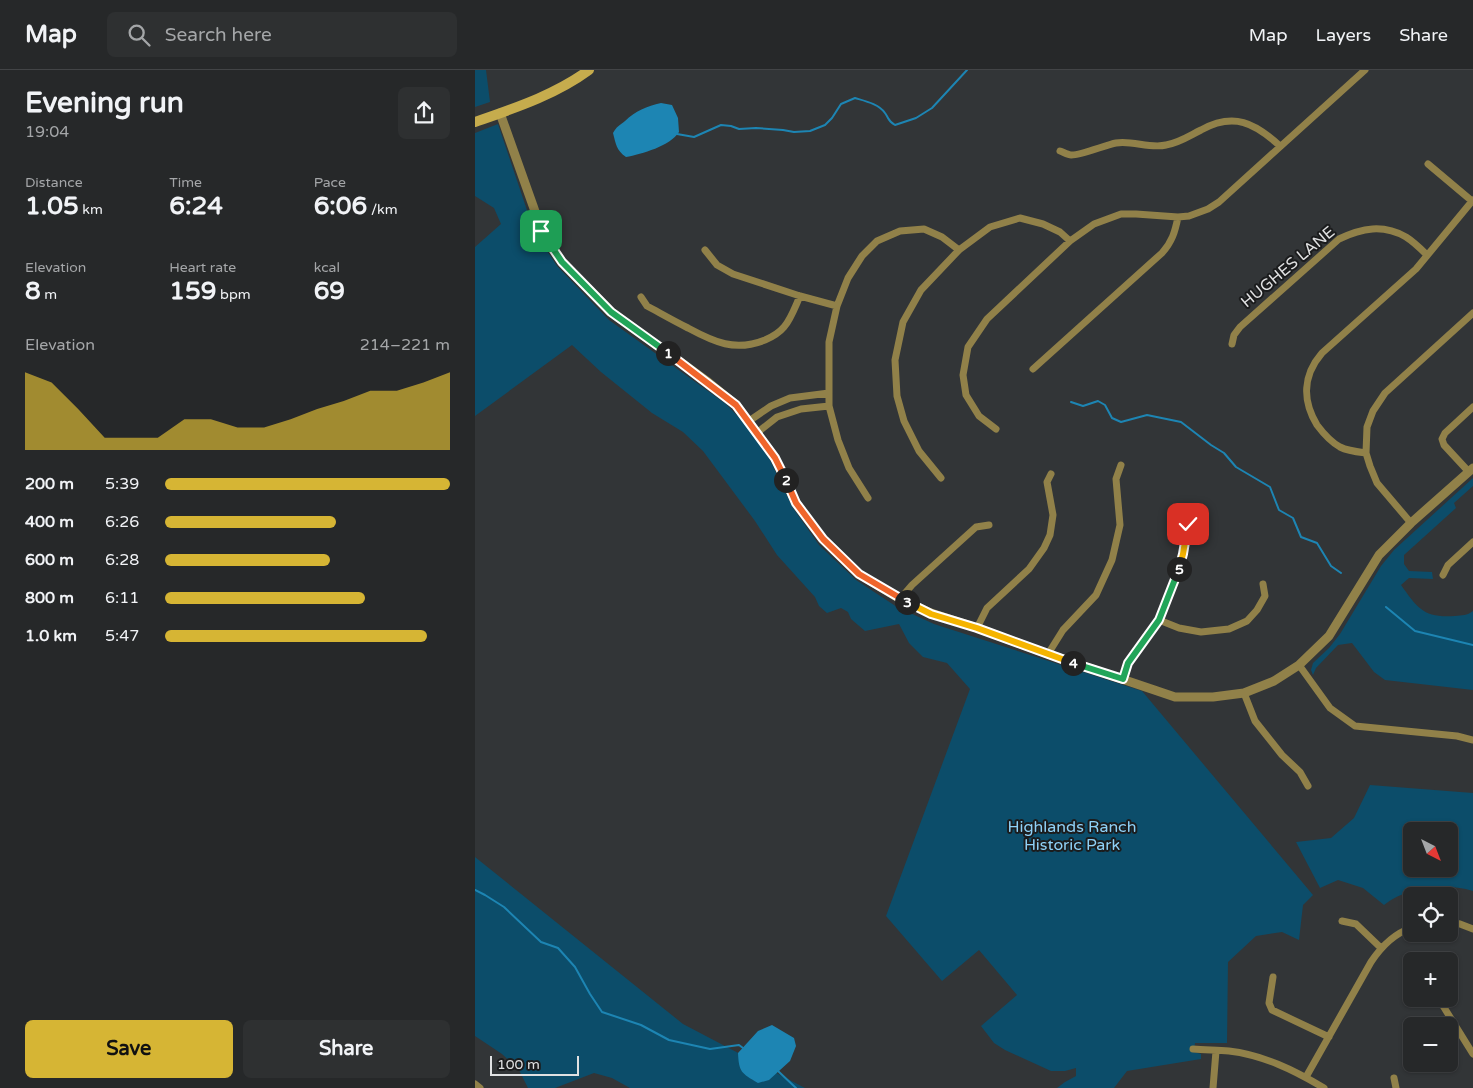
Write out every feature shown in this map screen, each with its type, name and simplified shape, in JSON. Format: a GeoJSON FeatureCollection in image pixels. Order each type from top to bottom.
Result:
{"type":"FeatureCollection","features":[{"type":"Feature","properties":{"kind":"main road"},"geometry":{"type":"LineString","coordinates":[[475,122],[547,95],[589,70]]}},
{"type":"Feature","properties":{"kind":"street"},"geometry":{"type":"LineString","coordinates":[[996,429],[979,416],[965,394],[963,375],[968,348],[987,319],[1070,242],[1094,224],[1121,214],[1189,216],[1208,209],[1219,202],[1365,70]]}},
{"type":"Feature","properties":{"kind":"street"},"geometry":{"type":"LineString","coordinates":[[500,113],[541,231],[562,262],[611,312],[736,405],[775,458],[796,503],[823,539],[859,574],[931,614],[977,628],[1175,697],[1213,697],[1243,693],[1274,681],[1299,665],[1329,636],[1379,555],[1411,523],[1471,470],[1444,445],[1442,439],[1445,433],[1473,407]]}},
{"type":"Feature","properties":{"kind":"street"},"geometry":{"type":"LineString","coordinates":[[1060,151],[1072,155],[1118,143],[1164,146],[1183,140],[1211,125],[1225,121],[1253,125],[1280,146]]}},
{"type":"Feature","properties":{"kind":"street"},"geometry":{"type":"LineString","coordinates":[[1366,453],[1339,446],[1323,433],[1313,418],[1306,399],[1307,382],[1313,363],[1322,353],[1416,269],[1473,200],[1428,164]]}},
{"type":"Feature","properties":{"kind":"street"},"geometry":{"type":"LineString","coordinates":[[1033,369],[1162,253],[1174,236],[1178,217]]}},
{"type":"Feature","properties":{"kind":"street"},"geometry":{"type":"LineString","coordinates":[[941,478],[919,451],[904,421],[897,396],[895,360],[903,322],[921,290],[959,250],[990,227],[1020,218],[1043,224],[1060,232],[1070,242]]}},
{"type":"Feature","properties":{"kind":"street","name":"HUGHES LANE"},"geometry":{"type":"LineString","coordinates":[[1232,344],[1234,335],[1240,327],[1339,239],[1353,232],[1370,228],[1388,230],[1407,238],[1427,255]]}},
{"type":"Feature","properties":{"kind":"street"},"geometry":{"type":"LineString","coordinates":[[868,498],[849,468],[838,440],[829,406],[829,342],[837,306],[848,278],[862,256],[877,241],[900,231],[923,230],[942,237],[959,250]]}},
{"type":"Feature","properties":{"kind":"street"},"geometry":{"type":"LineString","coordinates":[[705,250],[717,265],[733,274],[837,306]]}},
{"type":"Feature","properties":{"kind":"street"},"geometry":{"type":"LineString","coordinates":[[641,296],[647,306],[711,340],[740,346],[754,344],[772,337],[783,328],[791,317],[800,296]]}},
{"type":"Feature","properties":{"kind":"street"},"geometry":{"type":"LineString","coordinates":[[1411,523],[1377,483],[1369,466],[1366,453],[1367,426],[1373,410],[1385,393],[1473,312]]}},
{"type":"Feature","properties":{"kind":"street"},"geometry":{"type":"LineString","coordinates":[[749,421],[771,406],[790,398],[829,393]]}},
{"type":"Feature","properties":{"kind":"street"},"geometry":{"type":"LineString","coordinates":[[757,432],[777,417],[801,409],[829,406]]}},
{"type":"Feature","properties":{"kind":"street"},"geometry":{"type":"LineString","coordinates":[[1048,654],[1063,630],[1095,595],[1111,560],[1120,524],[1116,479],[1121,465]]}},
{"type":"Feature","properties":{"kind":"street"},"geometry":{"type":"LineString","coordinates":[[977,628],[987,608],[1029,569],[1045,548],[1053,515],[1047,482],[1051,474]]}},
{"type":"Feature","properties":{"kind":"street"},"geometry":{"type":"LineString","coordinates":[[1123,679],[1128,663],[1159,620],[1177,577],[1188,524],[1197,512]]}},
{"type":"Feature","properties":{"kind":"street"},"geometry":{"type":"LineString","coordinates":[[901,599],[913,585],[976,527],[989,525]]}},
{"type":"Feature","properties":{"kind":"street"},"geometry":{"type":"LineString","coordinates":[[1443,575],[1448,565],[1473,542]]}},
{"type":"Feature","properties":{"kind":"street"},"geometry":{"type":"LineString","coordinates":[[1159,620],[1179,628],[1201,632],[1229,629],[1247,620],[1257,610],[1265,596],[1263,584]]}},
{"type":"Feature","properties":{"kind":"street"},"geometry":{"type":"LineString","coordinates":[[1299,665],[1330,708],[1355,726],[1457,736],[1473,740]]}},
{"type":"Feature","properties":{"kind":"street"},"geometry":{"type":"LineString","coordinates":[[1243,693],[1255,721],[1282,755],[1300,772],[1308,786]]}},
{"type":"Feature","properties":{"kind":"street"},"geometry":{"type":"LineString","coordinates":[[1342,921],[1356,924],[1381,948]]}},
{"type":"Feature","properties":{"kind":"street"},"geometry":{"type":"LineString","coordinates":[[1458,924],[1473,929]]}},
{"type":"Feature","properties":{"kind":"street"},"geometry":{"type":"LineString","coordinates":[[1306,1077],[1371,962],[1381,948],[1393,937],[1403,932]]}},
{"type":"Feature","properties":{"kind":"street"},"geometry":{"type":"LineString","coordinates":[[1273,977],[1269,1003],[1272,1010],[1329,1037]]}},
{"type":"Feature","properties":{"kind":"street"},"geometry":{"type":"LineString","coordinates":[[1444,1007],[1473,1054]]}},
{"type":"Feature","properties":{"kind":"street"},"geometry":{"type":"LineString","coordinates":[[1193,1049],[1243,1054],[1268,1060],[1306,1077],[1324,1088]]}},
{"type":"Feature","properties":{"kind":"street"},"geometry":{"type":"LineString","coordinates":[[1213,1088],[1216,1051]]}},
{"type":"Feature","properties":{"kind":"street"},"geometry":{"type":"LineString","coordinates":[[1394,1078],[1396,1088]]}},
{"type":"Feature","properties":{"kind":"street"},"geometry":{"type":"LineString","coordinates":[[475,1084],[480,1088]]}},
{"type":"Feature","properties":{"kind":"green space"},"geometry":{"type":"Polygon","coordinates":[[[475,70],[486,70],[490,102],[475,107],[475,70]]]}},
{"type":"Feature","properties":{"kind":"green space","name":"Highlands Ranch Historic Park"},"geometry":{"type":"Polygon","coordinates":[[[498,124],[534,231],[557,266],[609,320],[726,404],[751,430],[770,460],[793,508],[819,545],[856,580],[897,607],[934,624],[1142,691],[1313,895],[1303,905],[1299,940],[1282,932],[1256,936],[1228,962],[1227,1043],[1195,1043],[1194,1052],[1201,1054],[1201,1059],[1127,1071],[1114,1088],[1057,1088],[1076,1076],[1076,1068],[1065,1071],[1051,1071],[994,1043],[981,1026],[1017,995],[979,950],[942,981],[886,916],[970,689],[947,663],[923,657],[909,643],[899,624],[865,631],[851,619],[848,612],[841,608],[827,613],[777,555],[755,521],[703,451],[683,432],[652,413],[601,372],[572,345],[475,416],[475,247],[501,224],[494,208],[475,196],[475,133],[498,124]]]}},
{"type":"Feature","properties":{"kind":"green space"},"geometry":{"type":"Polygon","coordinates":[[[1473,478],[1473,486],[1454,503],[1456,508],[1404,555],[1404,564],[1409,571],[1432,572],[1433,579],[1409,578],[1401,585],[1417,606],[1429,613],[1455,616],[1467,615],[1473,611],[1473,690],[1385,680],[1374,672],[1352,643],[1338,645],[1316,668],[1313,675],[1311,670],[1313,663],[1340,634],[1381,566],[1394,550],[1473,478]]]}},
{"type":"Feature","properties":{"kind":"green space"},"geometry":{"type":"Polygon","coordinates":[[[1370,785],[1473,793],[1473,891],[1458,887],[1403,887],[1403,894],[1384,905],[1363,888],[1338,880],[1320,888],[1296,842],[1331,838],[1354,818],[1370,785]]]}},
{"type":"Feature","properties":{"kind":"green space"},"geometry":{"type":"Polygon","coordinates":[[[475,857],[683,1024],[805,1088],[630,1088],[612,1078],[594,1073],[555,1088],[528,1088],[519,1070],[502,1054],[475,1036],[475,857]]]}},
{"type":"Feature","properties":{"kind":"shaded area"},"geometry":{"type":"Polygon","coordinates":[[[661,103],[672,105],[678,118],[679,132],[675,137],[662,145],[626,157],[617,146],[614,131],[637,112],[646,107],[661,103]]]}},
{"type":"Feature","properties":{"kind":"shaded area"},"geometry":{"type":"Polygon","coordinates":[[[772,1025],[794,1038],[796,1046],[790,1061],[769,1080],[758,1083],[748,1077],[740,1068],[738,1053],[758,1031],[772,1025]]]}},
{"type":"Feature","properties":{"kind":"waterway"},"geometry":{"type":"LineString","coordinates":[[677,134],[694,137],[721,125],[739,129],[810,131],[825,125],[841,104],[855,98],[879,107],[895,125],[916,118],[932,108],[967,70]]}},
{"type":"Feature","properties":{"kind":"waterway"},"geometry":{"type":"LineString","coordinates":[[1071,402],[1083,406],[1098,401],[1105,405],[1112,418],[1121,422],[1147,415],[1181,422],[1224,453],[1236,467],[1270,487],[1279,510],[1293,518],[1301,537],[1317,543],[1331,566],[1341,573]]}},
{"type":"Feature","properties":{"kind":"waterway"},"geometry":{"type":"LineString","coordinates":[[1386,607],[1415,631],[1473,645]]}},
{"type":"Feature","properties":{"kind":"waterway"},"geometry":{"type":"LineString","coordinates":[[475,890],[504,907],[541,942],[558,948],[575,967],[602,1012],[641,1025],[669,1040],[710,1049],[739,1045],[743,1048]]}},
{"type":"Feature","properties":{"kind":"waterway"},"geometry":{"type":"LineString","coordinates":[[778,1071],[796,1088]]}},
{"type":"Feature","properties":{"kind":"route"},"geometry":{"type":"LineString","coordinates":[[541,231],[562,262],[611,312],[708,382],[736,405],[775,458],[796,503],[823,539],[859,574],[931,614],[1123,679],[1128,663],[1159,620],[1170,595],[1183,554],[1188,524]]}}]}
